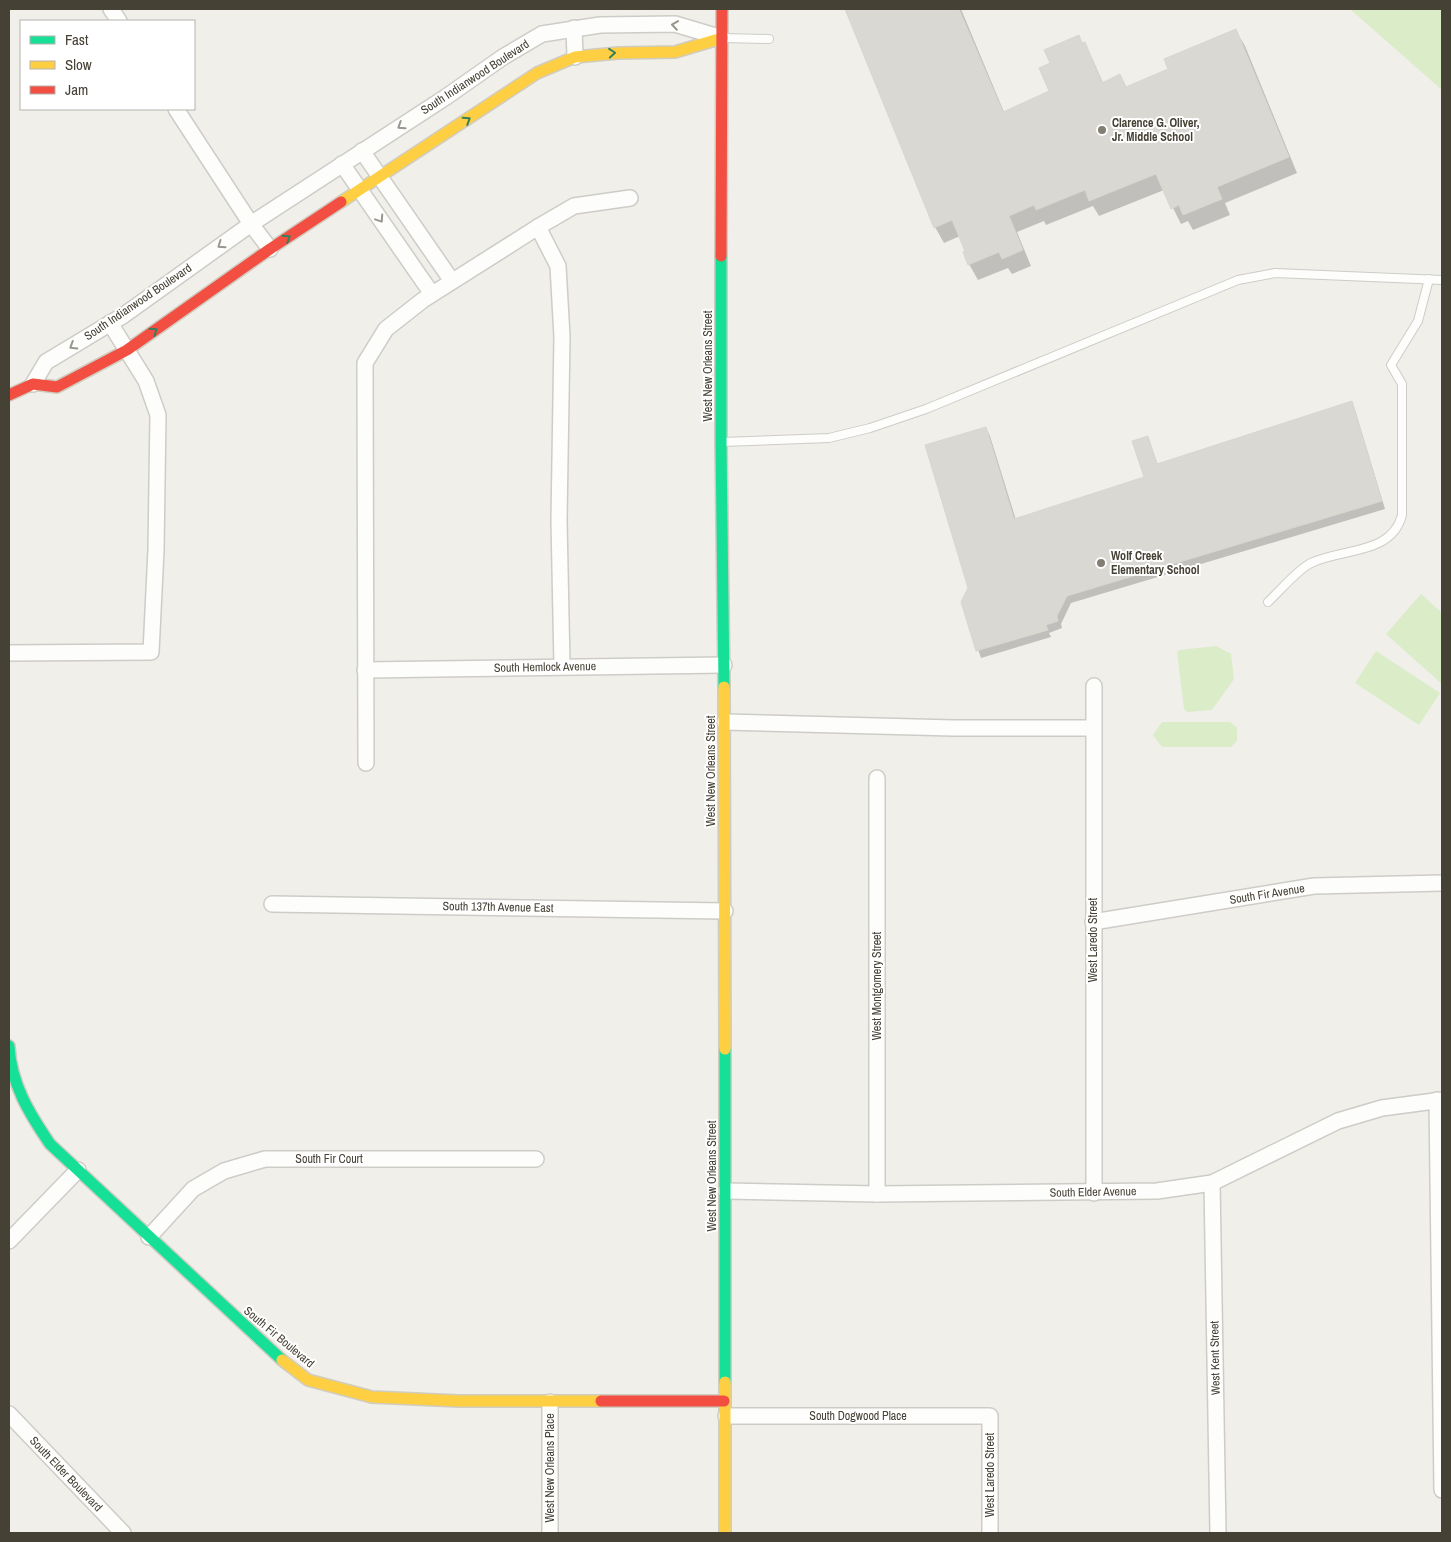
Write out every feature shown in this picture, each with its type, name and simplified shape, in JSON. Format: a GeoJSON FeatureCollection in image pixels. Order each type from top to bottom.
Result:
{"type":"FeatureCollection","features":[{"type":"Feature","properties":{"kind":"street"},"geometry":{"type":"LineString","coordinates":[[111,9],[118,20]]}},
{"type":"Feature","properties":{"kind":"street","name":"West New Orleans Street"},"geometry":{"type":"LineString","coordinates":[[722,9],[721,442],[725,722],[725,1533]]}},
{"type":"Feature","properties":{"kind":"street","name":"South Indianwood Boulevard"},"geometry":{"type":"LineString","coordinates":[[33,384],[46,362],[110,323],[250,224],[502,57],[542,34],[600,25],[675,24],[722,38]]}},
{"type":"Feature","properties":{"kind":"street"},"geometry":{"type":"LineString","coordinates":[[574,28],[575,57]]}},
{"type":"Feature","properties":{"kind":"street"},"geometry":{"type":"LineString","coordinates":[[9,395],[33,384],[57,387],[127,350],[270,249],[537,73],[575,57],[618,52],[675,52],[722,38]]}},
{"type":"Feature","properties":{"kind":"street"},"geometry":{"type":"LineString","coordinates":[[177,110],[250,224],[270,249]]}},
{"type":"Feature","properties":{"kind":"street"},"geometry":{"type":"LineString","coordinates":[[362,151],[452,281]]}},
{"type":"Feature","properties":{"kind":"street"},"geometry":{"type":"LineString","coordinates":[[342,164],[432,294]]}},
{"type":"Feature","properties":{"kind":"street"},"geometry":{"type":"LineString","coordinates":[[366,763],[365,363],[386,329],[432,294],[538,227],[574,206],[630,198]]}},
{"type":"Feature","properties":{"kind":"street"},"geometry":{"type":"LineString","coordinates":[[538,227],[558,266],[562,337],[559,520],[562,666]]}},
{"type":"Feature","properties":{"kind":"street"},"geometry":{"type":"LineString","coordinates":[[397,245],[417,232]]}},
{"type":"Feature","properties":{"kind":"street"},"geometry":{"type":"LineString","coordinates":[[9,653],[151,652],[156,550],[158,415],[146,382],[110,323]]}},
{"type":"Feature","properties":{"kind":"street","name":"South Hemlock Avenue"},"geometry":{"type":"LineString","coordinates":[[365,670],[724,665]]}},
{"type":"Feature","properties":{"kind":"street","name":"West Laredo Street"},"geometry":{"type":"LineString","coordinates":[[1094,686],[1094,1193]]}},
{"type":"Feature","properties":{"kind":"street"},"geometry":{"type":"LineString","coordinates":[[725,722],[953,728],[1093,728]]}},
{"type":"Feature","properties":{"kind":"street","name":"West Montgomery Street"},"geometry":{"type":"LineString","coordinates":[[877,778],[877,1194]]}},
{"type":"Feature","properties":{"kind":"street","name":"South Fir Avenue"},"geometry":{"type":"LineString","coordinates":[[1093,922],[1314,886],[1442,883]]}},
{"type":"Feature","properties":{"kind":"street","name":"South 137th Avenue East"},"geometry":{"type":"LineString","coordinates":[[272,904],[725,911]]}},
{"type":"Feature","properties":{"kind":"street","name":"South Fir Boulevard"},"geometry":{"type":"LineString","coordinates":[[9,1046],[9,1066],[25,1106],[50,1144],[271,1351],[308,1380],[372,1396],[550,1402],[724,1401]]}},
{"type":"Feature","properties":{"kind":"street"},"geometry":{"type":"LineString","coordinates":[[1440,1100],[1442,1490]]}},
{"type":"Feature","properties":{"kind":"street","name":"South Elder Avenue"},"geometry":{"type":"LineString","coordinates":[[726,1191],[877,1194],[1157,1191],[1212,1183],[1338,1121],[1382,1108],[1440,1100]]}},
{"type":"Feature","properties":{"kind":"street","name":"South Fir Court"},"geometry":{"type":"LineString","coordinates":[[149,1237],[193,1189],[224,1172],[265,1159],[536,1159]]}},
{"type":"Feature","properties":{"kind":"street"},"geometry":{"type":"LineString","coordinates":[[9,1242],[78,1170]]}},
{"type":"Feature","properties":{"kind":"street","name":"West Kent Street"},"geometry":{"type":"LineString","coordinates":[[1212,1183],[1218,1533]]}},
{"type":"Feature","properties":{"kind":"street","name":"West New Orleans Place"},"geometry":{"type":"LineString","coordinates":[[550,1402],[550,1533]]}},
{"type":"Feature","properties":{"kind":"street","name":"South Elder Boulevard"},"geometry":{"type":"LineString","coordinates":[[9,1414],[123,1533]]}},
{"type":"Feature","properties":{"kind":"street","name":"South Dogwood Place"},"geometry":{"type":"LineString","coordinates":[[726,1416],[990,1416]]}},
{"type":"Feature","properties":{"kind":"street","name":"West Laredo Street"},"geometry":{"type":"LineString","coordinates":[[990,1416],[990,1533]]}},
{"type":"Feature","properties":{"kind":"lane"},"geometry":{"type":"LineString","coordinates":[[722,38],[769,39]]}},
{"type":"Feature","properties":{"kind":"lane"},"geometry":{"type":"LineString","coordinates":[[721,442],[829,438],[870,428],[926,409],[1238,280],[1275,273],[1442,280]]}},
{"type":"Feature","properties":{"kind":"lane"},"geometry":{"type":"LineString","coordinates":[[1268,602],[1310,563],[1384,541],[1400,525],[1402,515],[1402,384],[1391,365],[1418,321],[1429,279]]}},
{"type":"Feature","properties":{"kind":"green space"},"geometry":{"type":"Polygon","coordinates":[[[1350,9],[1442,9],[1442,90],[1350,9]]]}},
{"type":"Feature","properties":{"kind":"green space"},"geometry":{"type":"Polygon","coordinates":[[[1421,594],[1442,613],[1442,684],[1386,634],[1421,594]]]}},
{"type":"Feature","properties":{"kind":"green space"},"geometry":{"type":"Polygon","coordinates":[[[1216,646],[1231,654],[1234,679],[1212,710],[1187,712],[1184,709],[1177,652],[1179,650],[1216,646]]]}},
{"type":"Feature","properties":{"kind":"green space"},"geometry":{"type":"Polygon","coordinates":[[[1376,651],[1440,693],[1419,725],[1355,683],[1376,651]]]}},
{"type":"Feature","properties":{"kind":"green space"},"geometry":{"type":"Polygon","coordinates":[[[1162,722],[1230,722],[1237,728],[1237,741],[1231,747],[1162,747],[1153,735],[1162,722]]]}},
{"type":"Feature","properties":{"kind":"building"},"geometry":{"type":"Polygon","coordinates":[[[845,9],[959,9],[1003,112],[1049,91],[1039,68],[1050,63],[1044,50],[1079,35],[1082,43],[1085,42],[1102,83],[1120,74],[1126,87],[1168,69],[1164,59],[1236,29],[1289,157],[1217,187],[1222,199],[1183,215],[1179,205],[1171,209],[1156,174],[1089,201],[1085,190],[1036,210],[1034,205],[1009,216],[1023,250],[1002,259],[999,252],[968,265],[963,252],[965,251],[952,220],[934,228],[845,9]]]}},
{"type":"Feature","properties":{"kind":"building"},"geometry":{"type":"Polygon","coordinates":[[[1352,401],[1382,501],[1067,596],[1057,616],[1058,621],[1046,625],[1048,630],[976,651],[961,602],[968,588],[925,445],[986,427],[1014,519],[1144,477],[1132,441],[1148,436],[1157,464],[1352,401]]]}},
{"type":"Feature","properties":{"kind":"traffic: fast"},"geometry":{"type":"LineString","coordinates":[[721,256],[724,687]]}},
{"type":"Feature","properties":{"kind":"traffic: fast"},"geometry":{"type":"LineString","coordinates":[[9,1046],[13,1073],[22,1098],[50,1144],[282,1360]]}},
{"type":"Feature","properties":{"kind":"traffic: fast"},"geometry":{"type":"LineString","coordinates":[[725,1049],[725,1382]]}},
{"type":"Feature","properties":{"kind":"traffic: slow"},"geometry":{"type":"LineString","coordinates":[[341,202],[537,73],[575,57],[618,53],[675,52],[722,38]]}},
{"type":"Feature","properties":{"kind":"traffic: slow"},"geometry":{"type":"LineString","coordinates":[[724,687],[725,1049]]}},
{"type":"Feature","properties":{"kind":"traffic: slow"},"geometry":{"type":"LineString","coordinates":[[282,1360],[308,1380],[372,1397],[459,1401],[601,1401]]}},
{"type":"Feature","properties":{"kind":"traffic: slow"},"geometry":{"type":"LineString","coordinates":[[725,1382],[725,1533]]}},
{"type":"Feature","properties":{"kind":"traffic: jam"},"geometry":{"type":"LineString","coordinates":[[721,256],[722,9]]}},
{"type":"Feature","properties":{"kind":"traffic: jam"},"geometry":{"type":"LineString","coordinates":[[9,395],[33,384],[57,387],[127,350],[270,249],[341,202]]}},
{"type":"Feature","properties":{"kind":"traffic: jam"},"geometry":{"type":"LineString","coordinates":[[601,1401],[724,1401]]}},
{"type":"Feature","properties":{"kind":"place","name":"Clarence G. Oliver, Jr. Middle School"},"geometry":{"type":"Point","coordinates":[1102,130]}},
{"type":"Feature","properties":{"kind":"place","name":"Wolf Creek Elementary School"},"geometry":{"type":"Point","coordinates":[1101,563]}}]}
